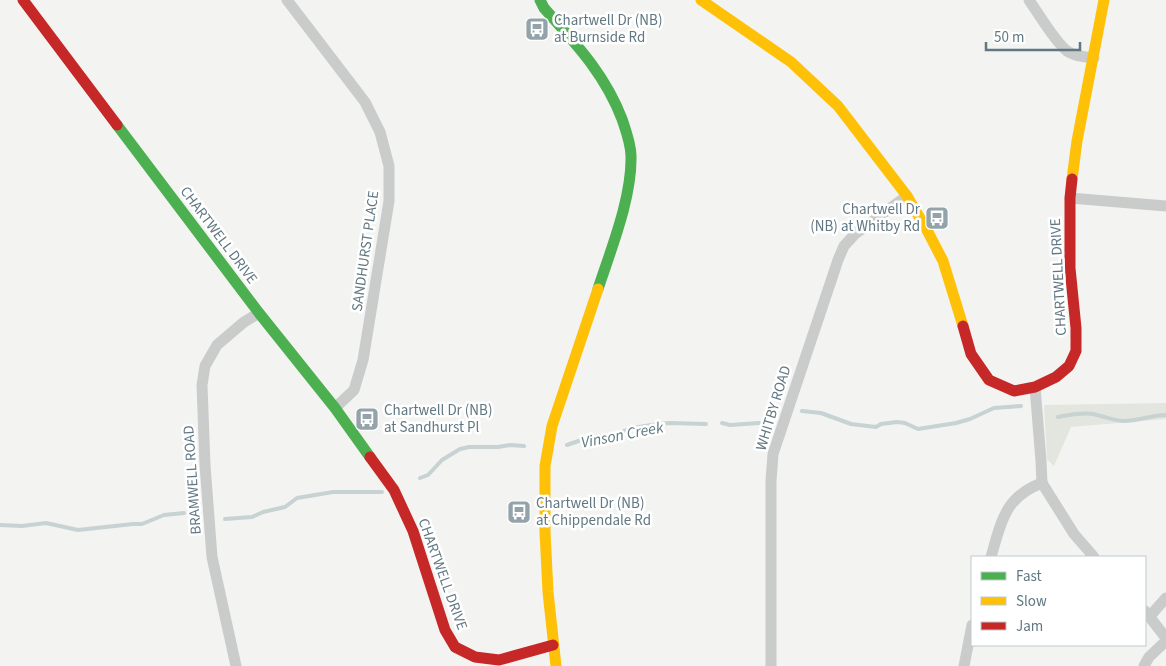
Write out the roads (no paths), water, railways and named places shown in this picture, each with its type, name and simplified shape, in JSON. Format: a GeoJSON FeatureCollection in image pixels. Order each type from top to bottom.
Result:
{"type":"FeatureCollection","features":[{"type":"Feature","properties":{"kind":"street","name":"CHARTWELL DRIVE"},"geometry":{"type":"LineString","coordinates":[[23,0],[259,313],[334,408],[394,490],[413,531],[444,630],[455,648],[475,657],[499,660],[553,645]]}},
{"type":"Feature","properties":{"kind":"street","name":"SANDHURST PLACE"},"geometry":{"type":"LineString","coordinates":[[287,0],[365,102],[380,132],[389,166],[389,201],[363,360],[354,390],[334,408]]}},
{"type":"Feature","properties":{"kind":"street"},"geometry":{"type":"LineString","coordinates":[[540,0],[544,8],[590,60],[615,101],[627,133],[631,156],[628,185],[620,221],[552,426],[546,466],[545,532],[548,592],[556,666]]}},
{"type":"Feature","properties":{"kind":"street","name":"CHARTWELL DRIVE"},"geometry":{"type":"LineString","coordinates":[[701,0],[791,62],[838,106],[907,196],[943,261],[971,354],[990,380],[1014,391],[1035,388],[1056,377],[1069,366],[1076,351],[1076,328],[1070,275],[1070,198],[1077,141],[1104,0]]}},
{"type":"Feature","properties":{"kind":"street"},"geometry":{"type":"LineString","coordinates":[[1030,0],[1046,25],[1067,51],[1076,55],[1094,58]]}},
{"type":"Feature","properties":{"kind":"street","name":"WHITBY ROAD"},"geometry":{"type":"LineString","coordinates":[[771,666],[771,491],[773,454],[844,246],[855,234],[907,196]]}},
{"type":"Feature","properties":{"kind":"street"},"geometry":{"type":"LineString","coordinates":[[1070,198],[1166,206]]}},
{"type":"Feature","properties":{"kind":"street","name":"BRAMWELL ROAD"},"geometry":{"type":"LineString","coordinates":[[236,666],[212,557],[205,465],[202,386],[205,366],[217,345],[244,322],[259,313]]}},
{"type":"Feature","properties":{"kind":"street"},"geometry":{"type":"LineString","coordinates":[[1035,388],[1042,483],[1074,534],[1093,556]]}},
{"type":"Feature","properties":{"kind":"street"},"geometry":{"type":"LineString","coordinates":[[991,556],[1005,512],[1011,503],[1026,490],[1042,483]]}},
{"type":"Feature","properties":{"kind":"street"},"geometry":{"type":"LineString","coordinates":[[1144,666],[1149,657],[1166,640],[1148,613],[1166,598]]}},
{"type":"Feature","properties":{"kind":"street"},"geometry":{"type":"LineString","coordinates":[[964,666],[971,630]]}},
{"type":"Feature","properties":{"kind":"waterway","name":"Vinson Creek"},"geometry":{"type":"LineString","coordinates":[[802,411],[821,413],[851,424],[876,427],[881,424],[897,422],[905,423],[918,429],[956,423],[994,408],[1021,406]]}},
{"type":"Feature","properties":{"kind":"waterway","name":"Vinson Creek"},"geometry":{"type":"LineString","coordinates":[[1058,417],[1089,413],[1124,421],[1166,415]]}},
{"type":"Feature","properties":{"kind":"waterway","name":"Vinson Creek"},"geometry":{"type":"LineString","coordinates":[[567,445],[590,437],[613,435],[633,428],[651,425],[669,423],[706,424]]}},
{"type":"Feature","properties":{"kind":"waterway","name":"Vinson Creek"},"geometry":{"type":"LineString","coordinates":[[722,423],[730,425],[759,423]]}},
{"type":"Feature","properties":{"kind":"waterway","name":"Vinson Creek"},"geometry":{"type":"LineString","coordinates":[[420,478],[428,475],[442,460],[460,449],[510,445],[524,446]]}},
{"type":"Feature","properties":{"kind":"waterway","name":"Vinson Creek"},"geometry":{"type":"LineString","coordinates":[[225,519],[252,517],[263,512],[285,507],[297,498],[333,492],[382,492]]}},
{"type":"Feature","properties":{"kind":"waterway","name":"Vinson Creek"},"geometry":{"type":"LineString","coordinates":[[0,525],[22,526],[46,523],[78,530],[142,524],[164,515],[184,513]]}},
{"type":"Feature","properties":{"kind":"place","name":"Chartwell Dr (NB) at Burnside Rd"},"geometry":{"type":"Point","coordinates":[537,29]}},
{"type":"Feature","properties":{"kind":"place","name":"Chartwell Dr (NB) at Whitby Rd"},"geometry":{"type":"Point","coordinates":[937,218]}},
{"type":"Feature","properties":{"kind":"place","name":"Chartwell Dr (NB) at Sandhurst Pl"},"geometry":{"type":"Point","coordinates":[367,419]}},
{"type":"Feature","properties":{"kind":"place","name":"Chartwell Dr (NB) at Chippendale Rd"},"geometry":{"type":"Point","coordinates":[519,512]}}]}
